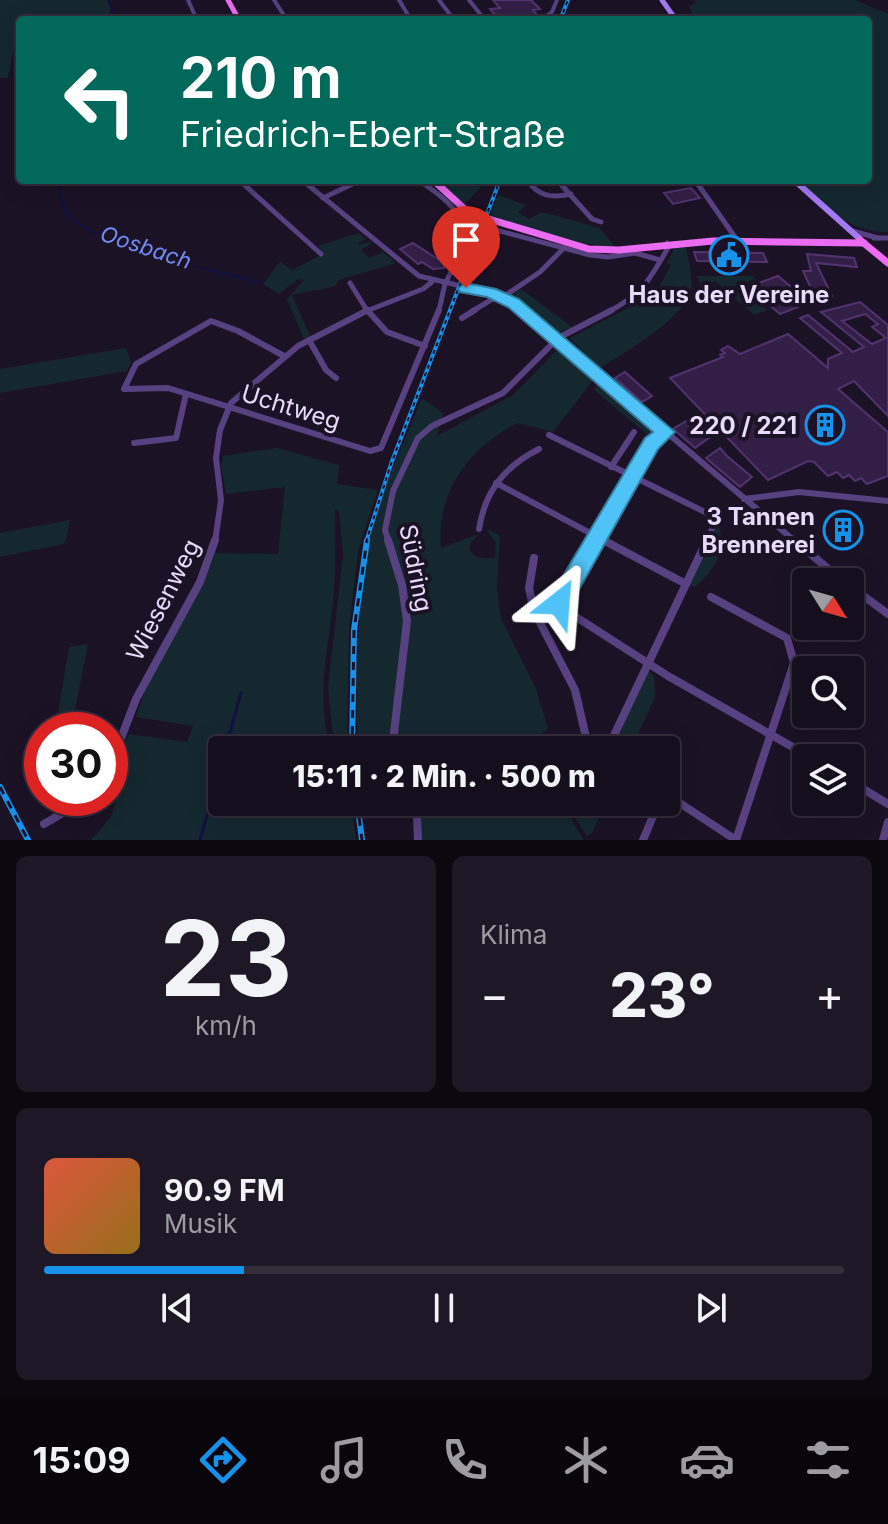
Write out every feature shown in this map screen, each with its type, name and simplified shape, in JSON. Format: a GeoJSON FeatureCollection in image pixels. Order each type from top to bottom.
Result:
{"type":"FeatureCollection","features":[{"type":"Feature","properties":{"kind":"main road"},"geometry":{"type":"LineString","coordinates":[[437,184],[469,213],[574,245],[605,250],[737,240],[862,241]]}},
{"type":"Feature","properties":{"kind":"main road"},"geometry":{"type":"LineString","coordinates":[[798,184],[882,258]]}},
{"type":"Feature","properties":{"kind":"main road"},"geometry":{"type":"LineString","coordinates":[[844,242],[847,228]]}},
{"type":"Feature","properties":{"kind":"main road"},"geometry":{"type":"LineString","coordinates":[[844,242],[882,258]]}},
{"type":"Feature","properties":{"kind":"street"},"geometry":{"type":"LineString","coordinates":[[469,0],[482,16]]}},
{"type":"Feature","properties":{"kind":"street"},"geometry":{"type":"LineString","coordinates":[[243,184],[321,254]]}},
{"type":"Feature","properties":{"kind":"street"},"geometry":{"type":"LineString","coordinates":[[307,184],[415,273],[432,282],[501,296],[558,338],[827,568]]}},
{"type":"Feature","properties":{"kind":"street"},"geometry":{"type":"LineString","coordinates":[[323,198],[353,184]]}},
{"type":"Feature","properties":{"kind":"street"},"geometry":{"type":"LineString","coordinates":[[350,283],[382,331],[394,338],[425,346],[442,303],[445,284],[454,271],[465,238],[461,220],[438,193],[424,184]]}},
{"type":"Feature","properties":{"kind":"street"},"geometry":{"type":"LineString","coordinates":[[531,184],[545,197],[571,194]]}},
{"type":"Feature","properties":{"kind":"street"},"geometry":{"type":"LineString","coordinates":[[561,184],[592,219],[601,222]]}},
{"type":"Feature","properties":{"kind":"street"},"geometry":{"type":"LineString","coordinates":[[698,184],[737,240]]}},
{"type":"Feature","properties":{"kind":"street"},"geometry":{"type":"LineString","coordinates":[[847,228],[884,240]]}},
{"type":"Feature","properties":{"kind":"street"},"geometry":{"type":"LineString","coordinates":[[466,288],[489,232],[495,229],[599,257],[635,253],[660,260]]}},
{"type":"Feature","properties":{"kind":"street"},"geometry":{"type":"LineString","coordinates":[[862,241],[884,240]]}},
{"type":"Feature","properties":{"kind":"street"},"geometry":{"type":"LineString","coordinates":[[882,258],[880,248],[884,240]]}},
{"type":"Feature","properties":{"kind":"street","name":"Südring"},"geometry":{"type":"LineString","coordinates":[[394,736],[407,621],[402,585],[385,530],[393,491],[418,438],[432,426],[503,393],[558,338],[632,300],[648,282],[669,246],[667,243]]}},
{"type":"Feature","properties":{"kind":"street"},"geometry":{"type":"LineString","coordinates":[[462,318],[540,272],[564,248]]}},
{"type":"Feature","properties":{"kind":"street"},"geometry":{"type":"LineString","coordinates":[[229,407],[284,356],[309,340],[366,311],[404,298],[432,282]]}},
{"type":"Feature","properties":{"kind":"street","name":"Uchtweg"},"geometry":{"type":"LineString","coordinates":[[284,356],[220,322],[211,321],[136,364],[124,389],[159,387],[370,451],[384,445],[425,346]]}},
{"type":"Feature","properties":{"kind":"street"},"geometry":{"type":"LineString","coordinates":[[309,340],[326,370],[336,378]]}},
{"type":"Feature","properties":{"kind":"street"},"geometry":{"type":"LineString","coordinates":[[176,438],[186,394]]}},
{"type":"Feature","properties":{"kind":"street","name":"Wiesenweg"},"geometry":{"type":"LineString","coordinates":[[128,720],[136,699],[200,582],[215,542],[221,500],[216,458],[220,430],[229,407]]}},
{"type":"Feature","properties":{"kind":"street"},"geometry":{"type":"LineString","coordinates":[[611,467],[634,432]]}},
{"type":"Feature","properties":{"kind":"street"},"geometry":{"type":"LineString","coordinates":[[559,606],[596,535],[652,444],[665,432]]}},
{"type":"Feature","properties":{"kind":"street"},"geometry":{"type":"LineString","coordinates":[[549,435],[717,518],[614,736]]}},
{"type":"Feature","properties":{"kind":"street"},"geometry":{"type":"LineString","coordinates":[[134,443],[187,437]]}},
{"type":"Feature","properties":{"kind":"street"},"geometry":{"type":"LineString","coordinates":[[479,529],[484,503],[496,483],[514,462],[539,449]]}},
{"type":"Feature","properties":{"kind":"street"},"geometry":{"type":"LineString","coordinates":[[496,483],[686,584]]}},
{"type":"Feature","properties":{"kind":"street"},"geometry":{"type":"LineString","coordinates":[[744,499],[811,490],[888,501]]}},
{"type":"Feature","properties":{"kind":"street"},"geometry":{"type":"LineString","coordinates":[[534,558],[529,588],[534,611],[575,690],[586,736]]}},
{"type":"Feature","properties":{"kind":"street"},"geometry":{"type":"LineString","coordinates":[[864,596],[888,614]]}},
{"type":"Feature","properties":{"kind":"street"},"geometry":{"type":"LineString","coordinates":[[680,803],[736,840],[794,665],[788,641],[711,597]]}},
{"type":"Feature","properties":{"kind":"street"},"geometry":{"type":"LineString","coordinates":[[534,611],[559,606],[668,676],[792,746]]}},
{"type":"Feature","properties":{"kind":"street"},"geometry":{"type":"LineString","coordinates":[[864,789],[888,804]]}},
{"type":"Feature","properties":{"kind":"street"},"geometry":{"type":"LineString","coordinates":[[44,824],[58,816]]}},
{"type":"Feature","properties":{"kind":"street"},"geometry":{"type":"LineString","coordinates":[[417,816],[418,840]]}},
{"type":"Feature","properties":{"kind":"street"},"geometry":{"type":"LineString","coordinates":[[643,840],[653,816]]}},
{"type":"Feature","properties":{"kind":"street"},"geometry":{"type":"LineString","coordinates":[[883,840],[888,822]]}},
{"type":"Feature","properties":{"kind":"shaded area"},"geometry":{"type":"Polygon","coordinates":[[[0,0],[110,0],[110,16],[16,16],[16,39],[8,78],[0,78],[0,0]]]}},
{"type":"Feature","properties":{"kind":"shaded area"},"geometry":{"type":"Polygon","coordinates":[[[694,0],[855,0],[888,14],[888,232],[850,223],[828,208],[803,184],[872,184],[872,16],[689,16],[692,14],[689,6],[696,3],[694,0]]]}},
{"type":"Feature","properties":{"kind":"shaded area"},"geometry":{"type":"Polygon","coordinates":[[[442,184],[480,184],[480,188],[463,206],[442,184]]]}},
{"type":"Feature","properties":{"kind":"shaded area"},"geometry":{"type":"Polygon","coordinates":[[[498,195],[526,205],[518,212],[529,219],[542,212],[600,228],[615,247],[579,243],[489,216],[498,195]]]}},
{"type":"Feature","properties":{"kind":"shaded area"},"geometry":{"type":"Polygon","coordinates":[[[359,233],[366,239],[359,245],[370,241],[373,243],[361,250],[369,258],[383,252],[396,263],[339,280],[330,288],[292,295],[310,336],[304,339],[287,299],[304,280],[298,279],[279,294],[263,284],[280,262],[292,270],[323,254],[318,246],[359,233]]]}},
{"type":"Feature","properties":{"kind":"shaded area"},"geometry":{"type":"Polygon","coordinates":[[[675,247],[686,247],[692,280],[686,302],[652,334],[600,368],[570,338],[634,305],[653,288],[658,289],[671,265],[667,263],[675,247]]]}},
{"type":"Feature","properties":{"kind":"shaded area"},"geometry":{"type":"Polygon","coordinates":[[[697,276],[753,276],[754,279],[737,286],[767,310],[754,315],[715,281],[701,286],[697,276]]]}},
{"type":"Feature","properties":{"kind":"shaded area"},"geometry":{"type":"Polygon","coordinates":[[[521,289],[572,327],[560,332],[554,329],[511,296],[521,289]]]}},
{"type":"Feature","properties":{"kind":"shaded area"},"geometry":{"type":"Polygon","coordinates":[[[560,347],[594,379],[553,432],[518,423],[500,433],[471,458],[450,490],[444,508],[441,548],[479,534],[470,543],[471,552],[481,558],[495,558],[496,543],[487,531],[489,529],[500,536],[497,586],[501,619],[536,689],[548,729],[538,736],[358,736],[358,652],[367,554],[383,495],[422,398],[443,413],[437,436],[513,395],[560,347]]]}},
{"type":"Feature","properties":{"kind":"shaded area"},"geometry":{"type":"Polygon","coordinates":[[[126,348],[131,362],[127,371],[0,393],[0,369],[126,348]]]}},
{"type":"Feature","properties":{"kind":"shaded area"},"geometry":{"type":"Polygon","coordinates":[[[601,384],[655,431],[649,436],[593,389],[601,384]]]}},
{"type":"Feature","properties":{"kind":"shaded area"},"geometry":{"type":"Polygon","coordinates":[[[277,448],[339,465],[337,484],[378,490],[358,551],[349,630],[347,736],[333,736],[328,688],[343,554],[339,511],[335,510],[334,592],[323,689],[328,736],[208,736],[208,816],[353,816],[356,840],[91,840],[111,816],[128,816],[129,734],[187,742],[193,726],[136,717],[149,679],[203,586],[215,553],[278,554],[285,487],[226,494],[221,466],[223,456],[277,448]]]}},
{"type":"Feature","properties":{"kind":"shaded area"},"geometry":{"type":"Polygon","coordinates":[[[70,520],[63,544],[0,557],[0,533],[70,520]]]}},
{"type":"Feature","properties":{"kind":"shaded area"},"geometry":{"type":"Polygon","coordinates":[[[718,523],[721,542],[718,558],[709,573],[694,587],[689,584],[718,523]]]}},
{"type":"Feature","properties":{"kind":"shaded area"},"geometry":{"type":"Polygon","coordinates":[[[88,644],[75,712],[58,712],[69,647],[88,644]]]}},
{"type":"Feature","properties":{"kind":"shaded area"},"geometry":{"type":"Polygon","coordinates":[[[648,671],[654,676],[655,697],[637,736],[618,736],[648,671]]]}},
{"type":"Feature","properties":{"kind":"shaded area"},"geometry":{"type":"Polygon","coordinates":[[[421,816],[569,816],[584,840],[421,840],[421,816]]]}},
{"type":"Feature","properties":{"kind":"shaded area"},"geometry":{"type":"Polygon","coordinates":[[[574,816],[600,816],[592,833],[587,836],[574,816]]]}},
{"type":"Feature","properties":{"kind":"building"},"geometry":{"type":"Polygon","coordinates":[[[493,0],[531,0],[540,9],[533,10],[538,16],[520,16],[495,15],[490,9],[500,8],[493,0]]]}},
{"type":"Feature","properties":{"kind":"building"},"geometry":{"type":"Polygon","coordinates":[[[691,188],[700,198],[673,204],[664,193],[691,188]]]}},
{"type":"Feature","properties":{"kind":"building"},"geometry":{"type":"Polygon","coordinates":[[[413,243],[444,263],[444,268],[433,269],[422,262],[418,264],[400,249],[413,243]]]}},
{"type":"Feature","properties":{"kind":"building","name":"Haus der Vereine"},"geometry":{"type":"Polygon","coordinates":[[[694,252],[763,253],[767,262],[697,261],[694,252]]]}},
{"type":"Feature","properties":{"kind":"building"},"geometry":{"type":"Polygon","coordinates":[[[807,254],[854,258],[857,267],[816,263],[832,296],[814,295],[803,271],[811,271],[807,254]]]}},
{"type":"Feature","properties":{"kind":"building"},"geometry":{"type":"Polygon","coordinates":[[[778,276],[790,286],[784,294],[798,307],[780,314],[748,287],[778,276]]]}},
{"type":"Feature","properties":{"kind":"building"},"geometry":{"type":"Polygon","coordinates":[[[860,302],[888,325],[888,416],[854,381],[838,389],[888,432],[888,476],[867,484],[861,478],[855,481],[849,475],[843,478],[837,472],[828,476],[814,462],[808,461],[768,480],[670,378],[723,357],[720,355],[725,353],[721,350],[728,346],[740,354],[788,334],[828,368],[828,359],[842,353],[800,318],[808,315],[853,352],[864,347],[821,312],[860,302]],[[865,314],[842,321],[872,344],[886,338],[872,327],[878,324],[865,314]]]}},
{"type":"Feature","properties":{"kind":"building"},"geometry":{"type":"Polygon","coordinates":[[[625,372],[652,396],[642,402],[615,378],[625,372]]]}},
{"type":"Feature","properties":{"kind":"building"},"geometry":{"type":"Polygon","coordinates":[[[688,420],[709,438],[695,448],[673,429],[688,420]]]}},
{"type":"Feature","properties":{"kind":"building"},"geometry":{"type":"Polygon","coordinates":[[[720,448],[752,477],[740,487],[706,458],[720,448]]]}},
{"type":"Feature","properties":{"kind":"waterway","name":"Oosbach"},"geometry":{"type":"LineString","coordinates":[[108,0],[111,16]]}},
{"type":"Feature","properties":{"kind":"waterway","name":"Oosbach"},"geometry":{"type":"LineString","coordinates":[[58,184],[62,203],[69,215],[105,238],[159,257],[261,283]]}},
{"type":"Feature","properties":{"kind":"waterway","name":"Oosbach"},"geometry":{"type":"LineString","coordinates":[[229,736],[241,693]]}},
{"type":"Feature","properties":{"kind":"waterway","name":"Oosbach"},"geometry":{"type":"LineString","coordinates":[[200,840],[208,811]]}},
{"type":"Feature","properties":{"kind":"railway"},"geometry":{"type":"LineString","coordinates":[[562,16],[568,0]]}},
{"type":"Feature","properties":{"kind":"railway"},"geometry":{"type":"LineString","coordinates":[[366,542],[391,464],[498,184]]}},
{"type":"Feature","properties":{"kind":"railway"},"geometry":{"type":"LineString","coordinates":[[352,736],[354,630],[367,540]]}},
{"type":"Feature","properties":{"kind":"railway"},"geometry":{"type":"LineString","coordinates":[[0,787],[28,840]]}},
{"type":"Feature","properties":{"kind":"railway"},"geometry":{"type":"LineString","coordinates":[[359,816],[362,840]]}},
{"type":"Feature","properties":{"kind":"place","name":"Haus der Vereine"},"geometry":{"type":"Point","coordinates":[729,255]}},
{"type":"Feature","properties":{"kind":"place","name":"220 / 221"},"geometry":{"type":"Point","coordinates":[825,425]}},
{"type":"Feature","properties":{"kind":"place","name":"3 Tannen Brennerei"},"geometry":{"type":"Point","coordinates":[843,530]}},
{"type":"Feature","properties":{"kind":"route"},"geometry":{"type":"LineString","coordinates":[[466,288],[503,297],[513,303],[558,338],[665,432],[652,444],[559,603]]}}]}
